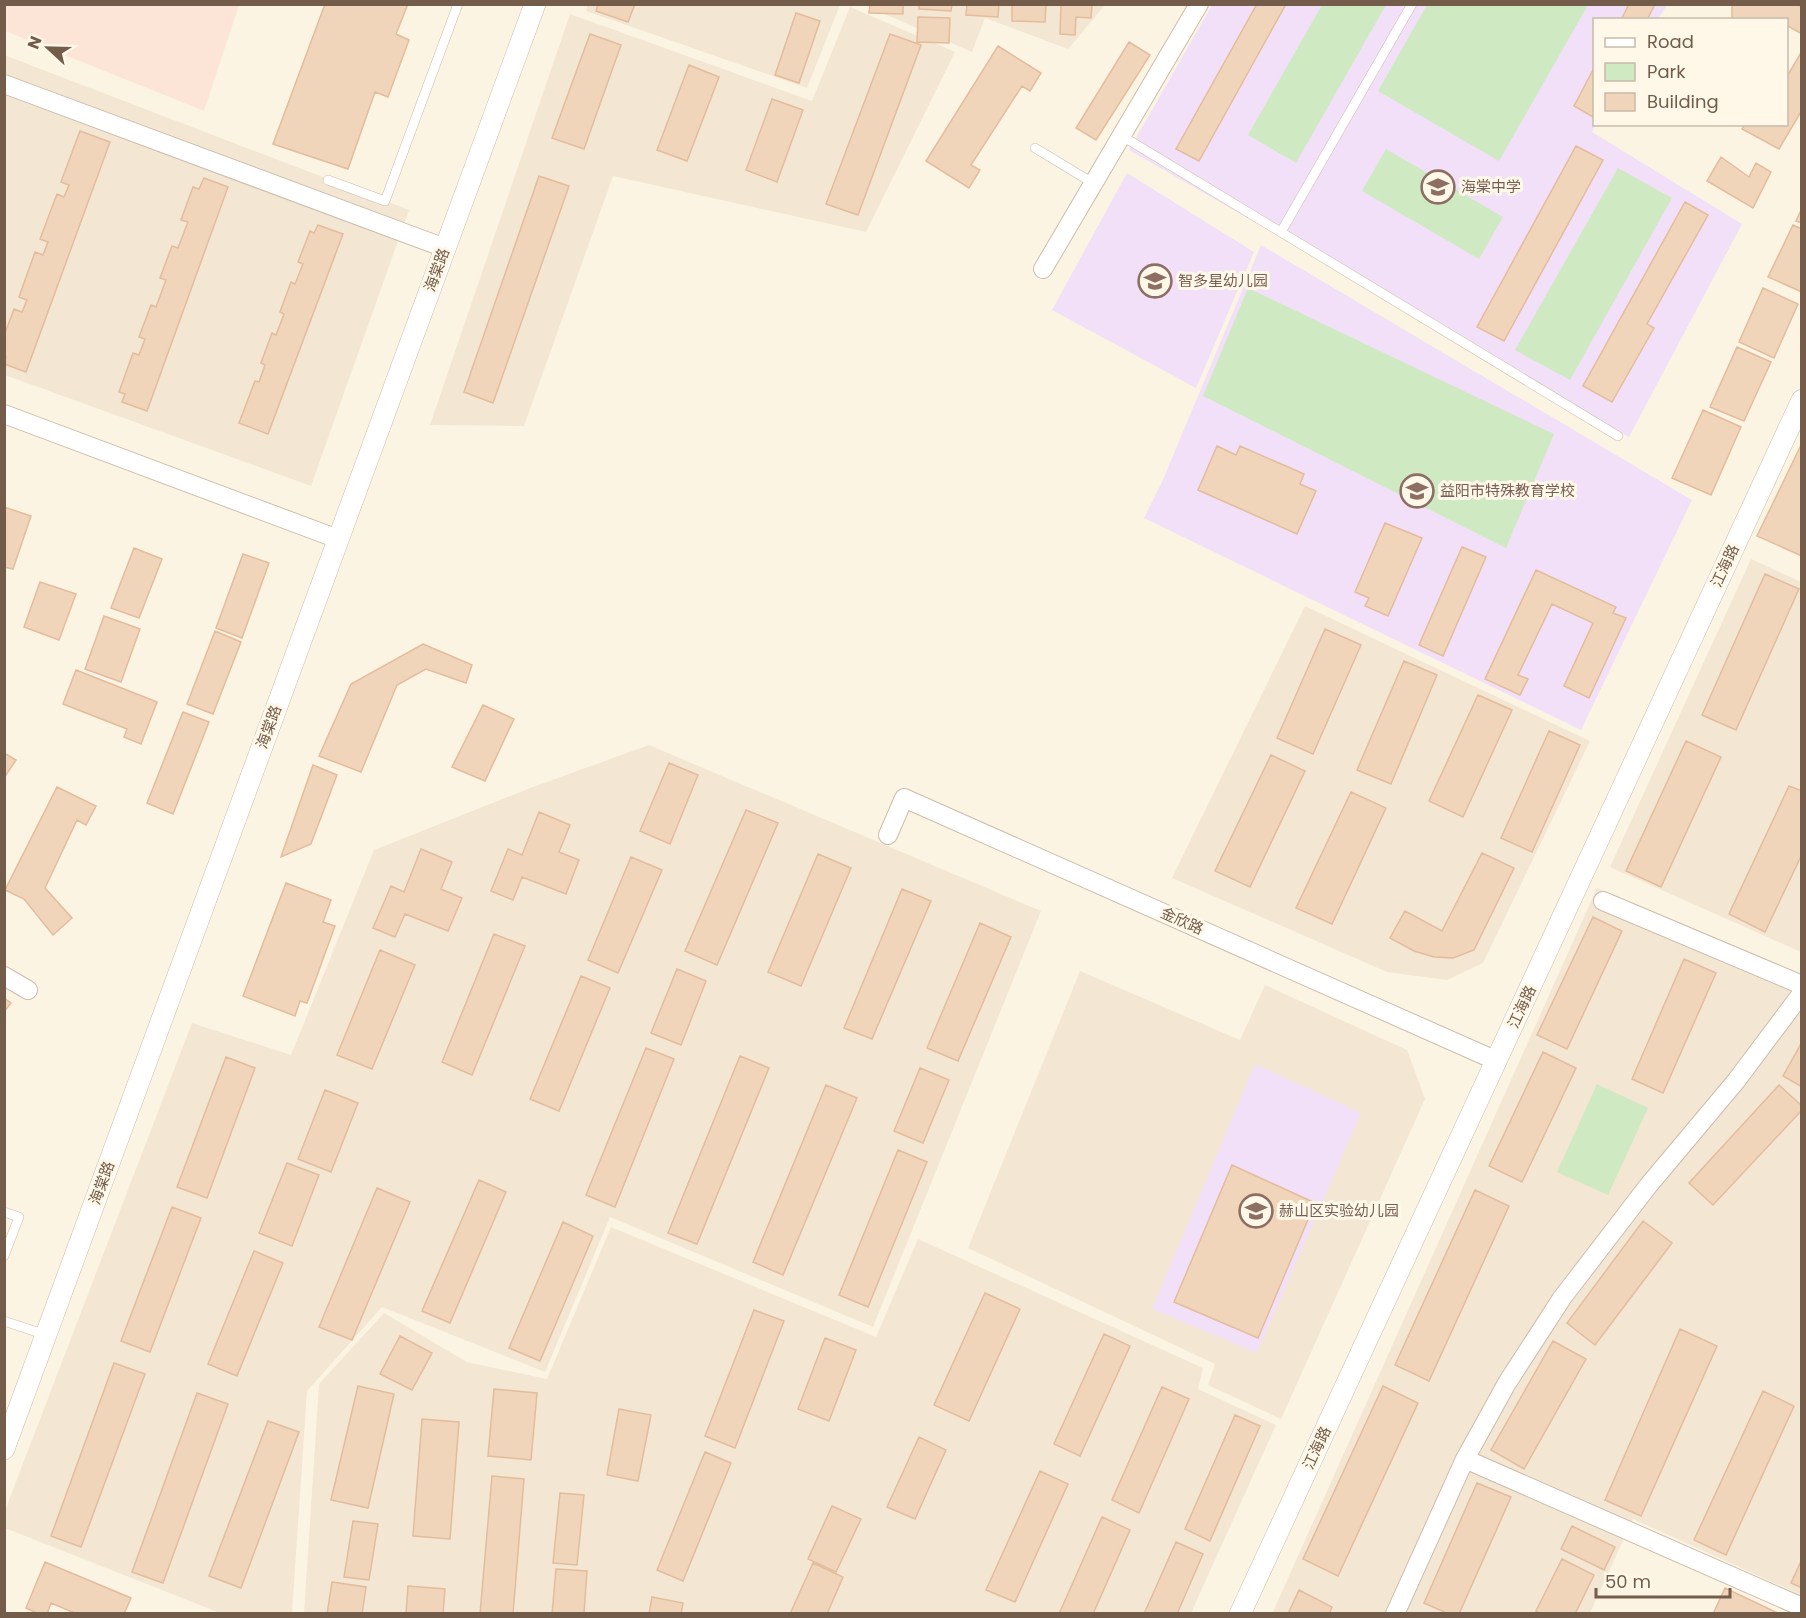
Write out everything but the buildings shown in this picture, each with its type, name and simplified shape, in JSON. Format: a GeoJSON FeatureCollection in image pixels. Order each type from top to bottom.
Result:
{"type":"FeatureCollection","features":[{"type":"Feature","properties":{"kind":"street","name":"海棠路"},"geometry":{"type":"LineString","coordinates":[[4,1449],[535,4]]}},
{"type":"Feature","properties":{"kind":"street"},"geometry":{"type":"LineString","coordinates":[[1043,269],[1199,4]]}},
{"type":"Feature","properties":{"kind":"street"},"geometry":{"type":"LineString","coordinates":[[4,84],[445,249]]}},
{"type":"Feature","properties":{"kind":"street","name":"江海路"},"geometry":{"type":"LineString","coordinates":[[1240,1614],[1802,400]]}},
{"type":"Feature","properties":{"kind":"street"},"geometry":{"type":"LineString","coordinates":[[4,414],[338,539]]}},
{"type":"Feature","properties":{"kind":"street","name":"金欣路"},"geometry":{"type":"LineString","coordinates":[[888,835],[904,798],[1497,1061]]}},
{"type":"Feature","properties":{"kind":"street"},"geometry":{"type":"LineString","coordinates":[[1603,901],[1802,986]]}},
{"type":"Feature","properties":{"kind":"street"},"geometry":{"type":"LineString","coordinates":[[4,976],[28,990]]}},
{"type":"Feature","properties":{"kind":"street"},"geometry":{"type":"LineString","coordinates":[[1395,1614],[1465,1460],[1507,1383],[1562,1298],[1648,1186],[1736,1081],[1802,993]]}},
{"type":"Feature","properties":{"kind":"street"},"geometry":{"type":"LineString","coordinates":[[1465,1460],[1802,1607]]}},
{"type":"Feature","properties":{"kind":"lane"},"geometry":{"type":"LineString","coordinates":[[328,180],[385,201],[458,4]]}},
{"type":"Feature","properties":{"kind":"lane"},"geometry":{"type":"LineString","coordinates":[[1281,232],[1412,4]]}},
{"type":"Feature","properties":{"kind":"lane"},"geometry":{"type":"LineString","coordinates":[[1122,136],[1618,436]]}},
{"type":"Feature","properties":{"kind":"lane"},"geometry":{"type":"LineString","coordinates":[[1035,148],[1093,183]]}},
{"type":"Feature","properties":{"kind":"lane"},"geometry":{"type":"LineString","coordinates":[[4,1212],[18,1217],[4,1256]]}},
{"type":"Feature","properties":{"kind":"lane"},"geometry":{"type":"LineString","coordinates":[[4,1321],[46,1335]]}},
{"type":"Feature","properties":{"kind":"shaded area"},"geometry":{"type":"Polygon","coordinates":[[[588,4],[840,5],[807,88],[586,11],[588,4]]]}},
{"type":"Feature","properties":{"kind":"shaded area"},"geometry":{"type":"Polygon","coordinates":[[[4,5],[239,5],[204,111],[5,31],[4,5]]]}},
{"type":"Feature","properties":{"kind":"shaded area"},"geometry":{"type":"Polygon","coordinates":[[[864,5],[1105,5],[1068,49],[985,18],[972,52],[864,5]]]}},
{"type":"Feature","properties":{"kind":"shaded area","name":"海棠中学"},"geometry":{"type":"Polygon","coordinates":[[[1212,5],[1667,5],[1659,18],[1593,18],[1593,126],[1595,126],[1592,132],[1742,224],[1629,437],[1129,150],[1212,5]]]}},
{"type":"Feature","properties":{"kind":"shaded area"},"geometry":{"type":"Polygon","coordinates":[[[850,7],[955,52],[866,232],[613,176],[524,426],[430,425],[570,14],[812,101],[850,7]]]}},
{"type":"Feature","properties":{"kind":"shaded area"},"geometry":{"type":"Polygon","coordinates":[[[4,55],[409,210],[311,486],[5,375],[4,55]]]}},
{"type":"Feature","properties":{"kind":"shaded area","name":"智多星幼儿园"},"geometry":{"type":"Polygon","coordinates":[[[1127,173],[1254,252],[1196,388],[1052,310],[1127,173]]]}},
{"type":"Feature","properties":{"kind":"shaded area","name":"益阳市特殊教育学校"},"geometry":{"type":"Polygon","coordinates":[[[1261,245],[1692,500],[1581,730],[1144,518],[1162,482],[1261,245]]]}},
{"type":"Feature","properties":{"kind":"shaded area"},"geometry":{"type":"Polygon","coordinates":[[[1751,559],[1801,582],[1801,952],[1610,867],[1751,559]]]}},
{"type":"Feature","properties":{"kind":"shaded area"},"geometry":{"type":"Polygon","coordinates":[[[1305,606],[1590,741],[1483,963],[1447,980],[1387,972],[1172,878],[1305,606]]]}},
{"type":"Feature","properties":{"kind":"shaded area"},"geometry":{"type":"Polygon","coordinates":[[[649,745],[1041,911],[873,1327],[610,1217],[545,1372],[382,1307],[307,1391],[292,1613],[220,1613],[5,1528],[4,1513],[192,1023],[291,1055],[374,850],[533,787],[649,745]]]}},
{"type":"Feature","properties":{"kind":"shaded area"},"geometry":{"type":"Polygon","coordinates":[[[1597,888],[1801,976],[1801,1595],[1633,1519],[1590,1613],[1272,1614],[1597,888]]]}},
{"type":"Feature","properties":{"kind":"shaded area"},"geometry":{"type":"Polygon","coordinates":[[[1080,971],[1240,1040],[1265,985],[1407,1050],[1425,1099],[1281,1419],[1208,1385],[1215,1364],[968,1248],[1080,971]]]}},
{"type":"Feature","properties":{"kind":"shaded area","name":"赫山区实验幼儿园"},"geometry":{"type":"Polygon","coordinates":[[[1255,1064],[1361,1113],[1257,1353],[1152,1309],[1255,1064]]]}},
{"type":"Feature","properties":{"kind":"shaded area"},"geometry":{"type":"Polygon","coordinates":[[[611,1227],[876,1337],[918,1239],[1203,1368],[1198,1389],[1276,1425],[1191,1613],[304,1614],[319,1384],[384,1313],[467,1362],[547,1379],[611,1227]]]}},
{"type":"Feature","properties":{"kind":"green space"},"geometry":{"type":"Polygon","coordinates":[[[1322,5],[1386,5],[1296,163],[1248,135],[1322,5]]]}},
{"type":"Feature","properties":{"kind":"green space"},"geometry":{"type":"Polygon","coordinates":[[[1427,5],[1588,5],[1499,161],[1378,91],[1427,5]]]}},
{"type":"Feature","properties":{"kind":"green space"},"geometry":{"type":"Polygon","coordinates":[[[1386,149],[1503,217],[1479,259],[1362,191],[1386,149]]]}},
{"type":"Feature","properties":{"kind":"green space"},"geometry":{"type":"Polygon","coordinates":[[[1618,168],[1672,198],[1570,380],[1515,350],[1618,168]]]}},
{"type":"Feature","properties":{"kind":"green space"},"geometry":{"type":"Polygon","coordinates":[[[1248,288],[1554,434],[1506,548],[1203,396],[1248,288]]]}},
{"type":"Feature","properties":{"kind":"green space"},"geometry":{"type":"Polygon","coordinates":[[[1597,1084],[1648,1108],[1608,1195],[1557,1172],[1597,1084]]]}},
{"type":"Feature","properties":{"kind":"place","name":"海棠中学"},"geometry":{"type":"Point","coordinates":[1438,187]}},
{"type":"Feature","properties":{"kind":"place","name":"智多星幼儿园"},"geometry":{"type":"Point","coordinates":[1155,281]}},
{"type":"Feature","properties":{"kind":"place","name":"益阳市特殊教育学校"},"geometry":{"type":"Point","coordinates":[1417,491]}},
{"type":"Feature","properties":{"kind":"place","name":"赫山区实验幼儿园"},"geometry":{"type":"Point","coordinates":[1256,1211]}}]}
